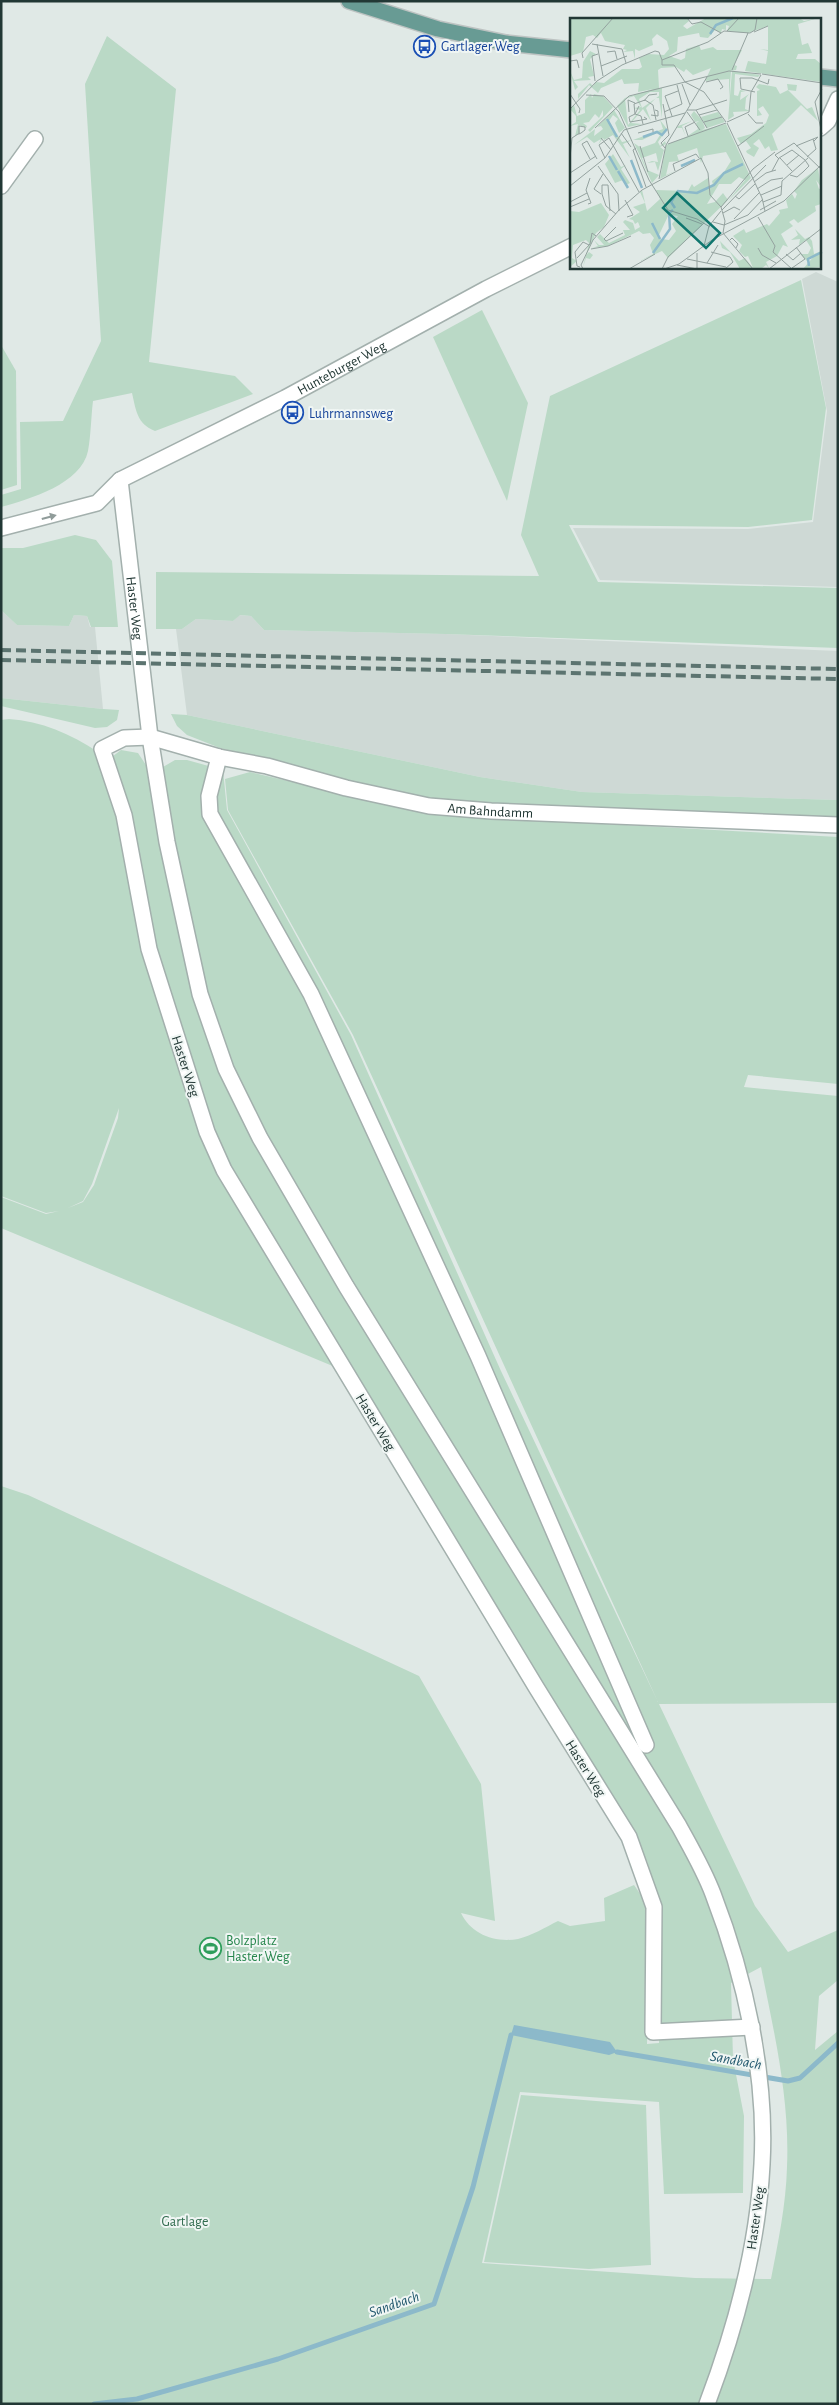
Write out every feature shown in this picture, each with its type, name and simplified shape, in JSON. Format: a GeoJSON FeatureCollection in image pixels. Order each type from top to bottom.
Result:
{"type":"FeatureCollection","features":[{"type":"Feature","properties":{"kind":"main road"},"geometry":{"type":"LineString","coordinates":[[349,1],[438,30],[506,43],[570,50]]}},
{"type":"Feature","properties":{"kind":"main road"},"geometry":{"type":"LineString","coordinates":[[822,78],[838,79]]}},
{"type":"Feature","properties":{"kind":"street"},"geometry":{"type":"LineString","coordinates":[[822,126],[828,121],[838,99]]}},
{"type":"Feature","properties":{"kind":"street"},"geometry":{"type":"LineString","coordinates":[[1,186],[35,139]]}},
{"type":"Feature","properties":{"kind":"street","name":"Hunteburger Weg"},"geometry":{"type":"LineString","coordinates":[[1,528],[97,503],[120,480],[270,406],[486,289],[570,247]]}},
{"type":"Feature","properties":{"kind":"street","name":"Haster Weg"},"geometry":{"type":"LineString","coordinates":[[120,480],[150,737],[167,842],[200,994],[226,1069],[260,1138],[346,1286],[680,1826],[713,1892],[737,1965],[752,2027],[760,2099],[762,2164],[755,2227],[743,2291],[707,2404]]}},
{"type":"Feature","properties":{"kind":"street","name":"Haster Weg"},"geometry":{"type":"LineString","coordinates":[[150,737],[124,738],[102,749],[124,815],[149,949],[207,1132],[224,1170],[536,1688],[629,1837],[654,1907],[653,2032],[752,2027]]}},
{"type":"Feature","properties":{"kind":"street","name":"Am Bahndamm"},"geometry":{"type":"LineString","coordinates":[[150,737],[219,757],[267,766],[346,788],[429,806],[491,811],[838,825]]}},
{"type":"Feature","properties":{"kind":"street"},"geometry":{"type":"LineString","coordinates":[[219,757],[209,796],[210,814],[311,994],[478,1356],[646,1745]]}},
{"type":"Feature","properties":{"kind":"shaded area"},"geometry":{"type":"Polygon","coordinates":[[[816,272],[838,282],[838,587],[600,580],[573,528],[748,529],[813,522],[827,411],[802,279],[816,272]]]}},
{"type":"Feature","properties":{"kind":"shaded area"},"geometry":{"type":"Polygon","coordinates":[[[1,610],[17,625],[69,626],[74,615],[87,616],[90,627],[95,627],[103,709],[1,698],[1,610]]]}},
{"type":"Feature","properties":{"kind":"shaded area"},"geometry":{"type":"Polygon","coordinates":[[[239,615],[251,616],[264,630],[445,634],[838,651],[838,800],[582,792],[480,777],[187,715],[176,629],[182,629],[196,619],[233,621],[239,615]]]}},
{"type":"Feature","properties":{"kind":"green space"},"geometry":{"type":"Polygon","coordinates":[[[107,36],[176,89],[149,362],[235,376],[253,394],[155,431],[144,424],[138,416],[132,393],[93,401],[88,451],[76,473],[53,488],[26,500],[1,507],[1,495],[21,489],[20,422],[63,421],[101,341],[85,84],[107,36]]]}},
{"type":"Feature","properties":{"kind":"green space"},"geometry":{"type":"Polygon","coordinates":[[[801,280],[826,408],[812,520],[748,527],[569,525],[598,582],[838,588],[838,648],[445,634],[264,630],[251,616],[240,615],[233,621],[196,619],[182,629],[156,629],[156,572],[539,576],[521,535],[550,396],[801,280]]]}},
{"type":"Feature","properties":{"kind":"green space"},"geometry":{"type":"Polygon","coordinates":[[[482,310],[528,403],[507,501],[433,337],[482,310]]]}},
{"type":"Feature","properties":{"kind":"green space"},"geometry":{"type":"Polygon","coordinates":[[[1,345],[16,371],[17,485],[1,490],[1,345]]]}},
{"type":"Feature","properties":{"kind":"green space"},"geometry":{"type":"Polygon","coordinates":[[[75,535],[96,540],[112,561],[118,627],[91,627],[87,616],[74,615],[69,626],[17,625],[1,610],[1,548],[23,548],[75,535]]]}},
{"type":"Feature","properties":{"kind":"green space"},"geometry":{"type":"Polygon","coordinates":[[[1,698],[119,710],[117,720],[107,727],[95,728],[1,706],[1,698]]]}},
{"type":"Feature","properties":{"kind":"green space"},"geometry":{"type":"Polygon","coordinates":[[[171,714],[187,715],[480,777],[582,792],[838,800],[838,818],[487,805],[431,800],[348,782],[220,748],[187,735],[177,726],[171,714]]]}},
{"type":"Feature","properties":{"kind":"green space"},"geometry":{"type":"Polygon","coordinates":[[[1,720],[33,722],[66,734],[98,752],[101,771],[121,829],[139,931],[232,1197],[335,1367],[1,1228],[1,1197],[46,1214],[59,1211],[46,1213],[1,1196],[1,720]],[[119,1108],[92,1184],[83,1201],[68,1208],[83,1202],[94,1185],[118,1118],[119,1108]]]}},
{"type":"Feature","properties":{"kind":"green space","name":"Gartlage"},"geometry":{"type":"Polygon","coordinates":[[[121,750],[138,753],[146,765],[163,767],[175,760],[187,760],[223,770],[227,810],[351,1035],[501,1371],[658,1702],[353,1035],[228,810],[225,779],[250,772],[430,814],[838,837],[838,1084],[748,1075],[744,1087],[838,1096],[838,1703],[659,1704],[755,1906],[788,1952],[838,1930],[838,1980],[819,1996],[815,2050],[838,2031],[838,2404],[1,2404],[1,1486],[28,1495],[419,1676],[481,1784],[495,1921],[461,1913],[465,1920],[477,1932],[500,1940],[518,1939],[528,1936],[558,1921],[570,1926],[605,1921],[604,1898],[634,1885],[650,1908],[647,2044],[659,2043],[660,1907],[647,1861],[240,1189],[217,1138],[179,1032],[108,760],[121,750]],[[761,1967],[731,1983],[733,2059],[744,2116],[743,2193],[664,2194],[659,2102],[520,2092],[482,2263],[695,2278],[771,2279],[785,2195],[787,2142],[784,2091],[761,1967]]]}},
{"type":"Feature","properties":{"kind":"green space"},"geometry":{"type":"Polygon","coordinates":[[[521,2095],[646,2105],[651,2265],[589,2269],[484,2262],[521,2095]]]}},
{"type":"Feature","properties":{"kind":"water"},"geometry":{"type":"Polygon","coordinates":[[[514,2025],[610,2042],[617,2052],[609,2055],[511,2035],[514,2025]]]}},
{"type":"Feature","properties":{"kind":"waterway","name":"Sandbach"},"geometry":{"type":"LineString","coordinates":[[94,2404],[137,2399],[278,2359],[434,2304],[473,2187],[511,2035]]}},
{"type":"Feature","properties":{"kind":"waterway","name":"Sandbach"},"geometry":{"type":"LineString","coordinates":[[617,2052],[788,2081],[800,2078],[838,2043]]}},
{"type":"Feature","properties":{"kind":"railway"},"geometry":{"type":"LineString","coordinates":[[1,650],[838,669]]}},
{"type":"Feature","properties":{"kind":"railway"},"geometry":{"type":"LineString","coordinates":[[1,660],[838,679]]}},
{"type":"Feature","properties":{"kind":"place","name":"Gartlager Weg"},"geometry":{"type":"Point","coordinates":[425,46]}},
{"type":"Feature","properties":{"kind":"place","name":"Luhrmannsweg"},"geometry":{"type":"Point","coordinates":[293,413]}},
{"type":"Feature","properties":{"kind":"place","name":"Bolzplatz Haster Weg"},"geometry":{"type":"Point","coordinates":[210,1948]}}]}
